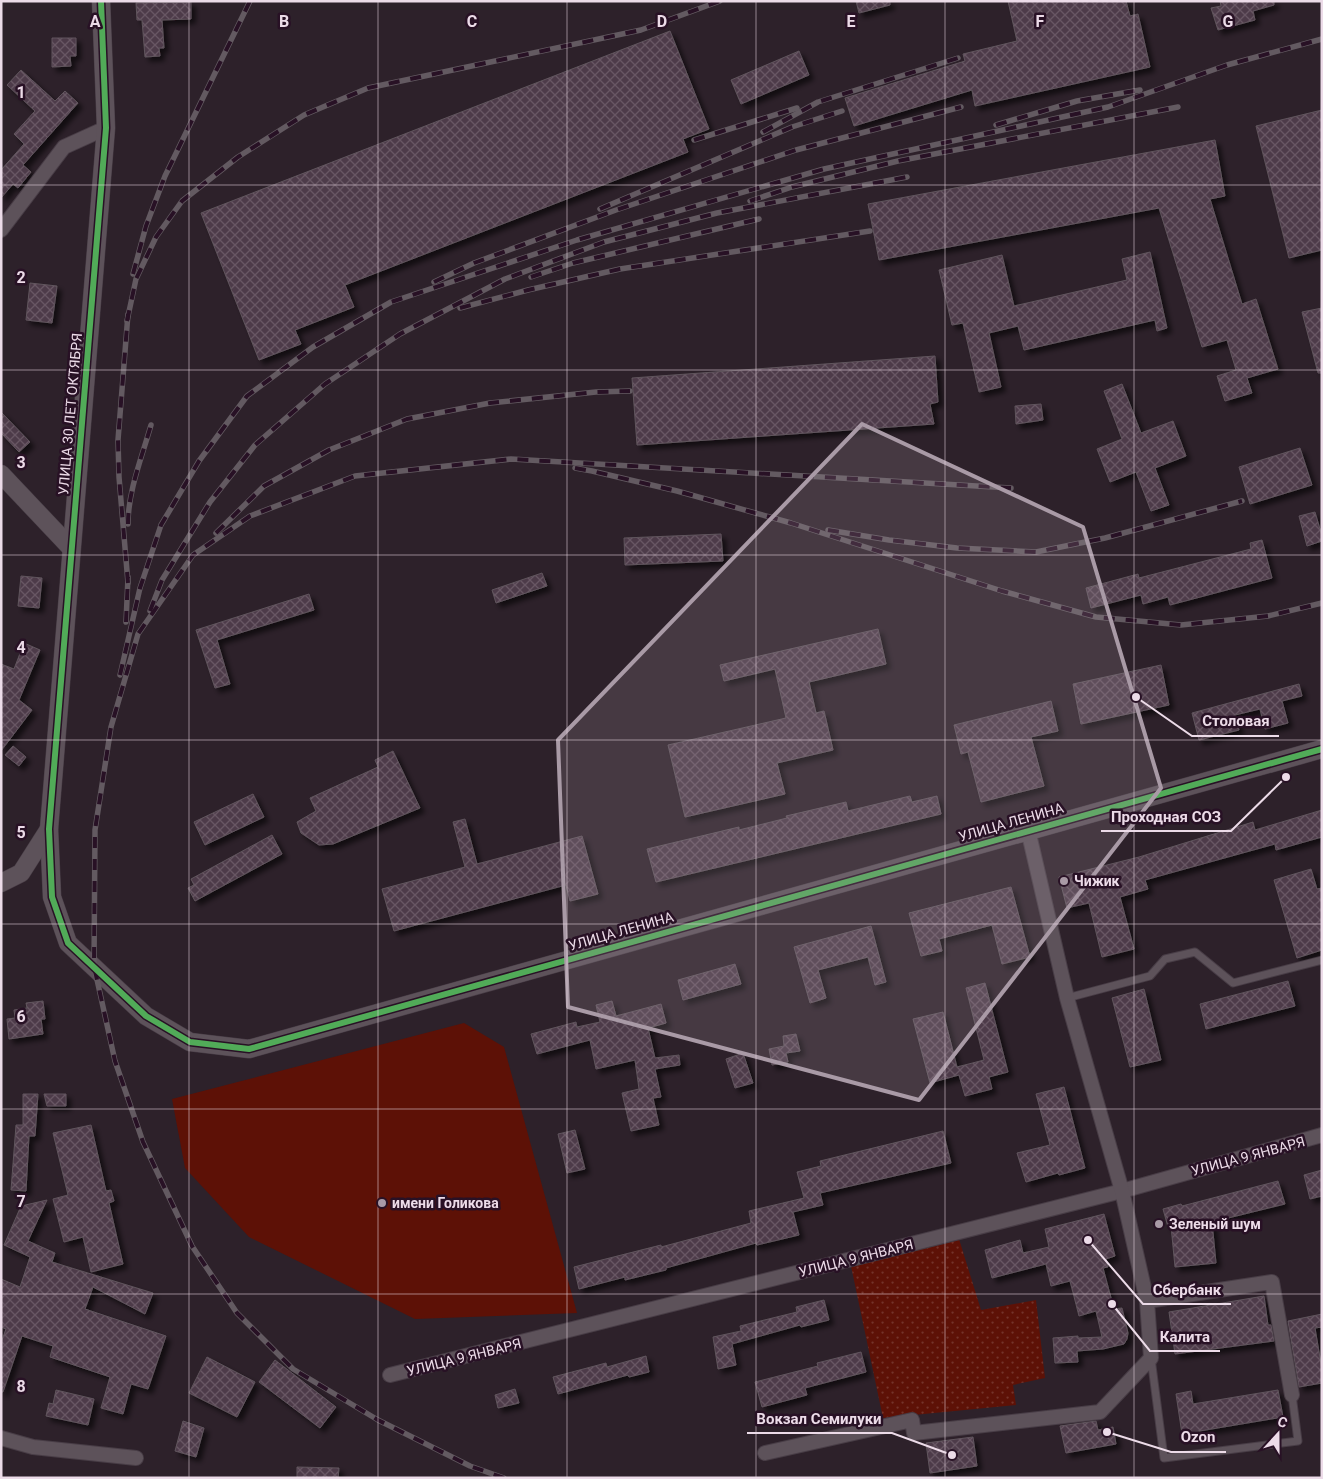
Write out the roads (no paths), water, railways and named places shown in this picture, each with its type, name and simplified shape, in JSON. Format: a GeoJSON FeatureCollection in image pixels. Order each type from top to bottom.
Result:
{"type":"FeatureCollection","features":[{"type":"Feature","properties":{"kind":"street","name":"УЛИЦА 30 ЛЕТ ОКТЯБРЯ"},"geometry":{"type":"LineString","coordinates":[[49,829],[106,128],[101,1]]}},
{"type":"Feature","properties":{"kind":"street"},"geometry":{"type":"LineString","coordinates":[[1,230],[64,147],[106,128]]}},
{"type":"Feature","properties":{"kind":"street"},"geometry":{"type":"LineString","coordinates":[[1,474],[71,548]]}},
{"type":"Feature","properties":{"kind":"street","name":"УЛИЦА ЛЕНИНА"},"geometry":{"type":"LineString","coordinates":[[49,829],[52,897],[68,943],[146,1016],[182,1038],[190,1042],[249,1049],[1322,748]]}},
{"type":"Feature","properties":{"kind":"street"},"geometry":{"type":"LineString","coordinates":[[1,883],[21,873],[49,829]]}},
{"type":"Feature","properties":{"kind":"street"},"geometry":{"type":"LineString","coordinates":[[765,1453],[912,1420],[914,1433],[1100,1412],[1151,1358],[1147,1301],[1122,1191],[1067,998],[1028,830]]}},
{"type":"Feature","properties":{"kind":"street","name":"УЛИЦА 9 ЯНВАРЯ"},"geometry":{"type":"LineString","coordinates":[[390,1375],[1122,1191],[1322,1135]]}},
{"type":"Feature","properties":{"kind":"street"},"geometry":{"type":"LineString","coordinates":[[1147,1301],[1272,1282],[1292,1395]]}},
{"type":"Feature","properties":{"kind":"street"},"geometry":{"type":"LineString","coordinates":[[1,1438],[33,1447],[136,1458]]}},
{"type":"Feature","properties":{"kind":"lane"},"geometry":{"type":"LineString","coordinates":[[1067,998],[1150,976],[1165,959],[1195,952],[1233,983],[1322,960]]}},
{"type":"Feature","properties":{"kind":"lane"},"geometry":{"type":"LineString","coordinates":[[1151,1358],[1164,1458],[1298,1441],[1292,1395]]}},
{"type":"Feature","properties":{"kind":"railway"},"geometry":{"type":"LineString","coordinates":[[133,274],[146,226],[165,176],[250,1]]}},
{"type":"Feature","properties":{"kind":"railway"},"geometry":{"type":"LineString","coordinates":[[127,321],[136,279],[156,237],[182,201],[238,157],[304,115],[368,88],[641,30],[720,1]]}},
{"type":"Feature","properties":{"kind":"railway"},"geometry":{"type":"LineString","coordinates":[[120,675],[140,588],[161,525],[199,461],[247,396],[313,347],[391,302],[577,240],[824,169],[1108,107],[1227,65],[1322,39]]}},
{"type":"Feature","properties":{"kind":"railway"},"geometry":{"type":"LineString","coordinates":[[763,132],[818,102],[958,58]]}},
{"type":"Feature","properties":{"kind":"railway"},"geometry":{"type":"LineString","coordinates":[[996,125],[1077,101],[1140,90]]}},
{"type":"Feature","properties":{"kind":"railway"},"geometry":{"type":"LineString","coordinates":[[434,282],[474,263],[616,210],[796,150],[961,107]]}},
{"type":"Feature","properties":{"kind":"railway"},"geometry":{"type":"LineString","coordinates":[[750,201],[792,187],[898,161],[1178,107]]}},
{"type":"Feature","properties":{"kind":"railway"},"geometry":{"type":"LineString","coordinates":[[694,140],[797,108]]}},
{"type":"Feature","properties":{"kind":"railway"},"geometry":{"type":"LineString","coordinates":[[600,209],[792,127],[842,111]]}},
{"type":"Feature","properties":{"kind":"railway"},"geometry":{"type":"LineString","coordinates":[[150,611],[162,580],[210,502],[255,445],[325,384],[400,334],[505,279],[604,242],[717,213],[907,177]]}},
{"type":"Feature","properties":{"kind":"railway"},"geometry":{"type":"LineString","coordinates":[[531,277],[573,263],[759,219]]}},
{"type":"Feature","properties":{"kind":"railway"},"geometry":{"type":"LineString","coordinates":[[460,308],[620,269],[870,231]]}},
{"type":"Feature","properties":{"kind":"railway"},"geometry":{"type":"LineString","coordinates":[[128,314],[118,440],[119,477],[128,583]]}},
{"type":"Feature","properties":{"kind":"railway"},"geometry":{"type":"LineString","coordinates":[[216,533],[264,486],[329,450],[407,419],[490,403],[596,392],[630,391]]}},
{"type":"Feature","properties":{"kind":"railway"},"geometry":{"type":"LineString","coordinates":[[128,524],[130,499],[151,425]]}},
{"type":"Feature","properties":{"kind":"railway"},"geometry":{"type":"LineString","coordinates":[[504,1478],[470,1466],[378,1420],[293,1369],[237,1313],[192,1246],[143,1142],[115,1061],[94,966],[95,830],[111,727],[138,634],[193,555],[250,516],[355,476],[511,459],[1011,488]]}},
{"type":"Feature","properties":{"kind":"railway"},"geometry":{"type":"LineString","coordinates":[[575,468],[677,491],[791,523],[1002,591],[1096,617],[1181,625],[1268,616],[1322,603]]}},
{"type":"Feature","properties":{"kind":"railway"},"geometry":{"type":"LineString","coordinates":[[828,530],[957,548],[1036,552],[1105,538],[1242,501]]}},
{"type":"Feature","properties":{"kind":"railway"},"geometry":{"type":"LineString","coordinates":[[126,622],[128,577]]}},
{"type":"Feature","properties":{"kind":"place","name":"Столовая"},"geometry":{"type":"Point","coordinates":[1136,697]}},
{"type":"Feature","properties":{"kind":"place","name":"Проходная СОЗ"},"geometry":{"type":"Point","coordinates":[1286,777]}},
{"type":"Feature","properties":{"kind":"place","name":"Чижик"},"geometry":{"type":"Point","coordinates":[1064,881]}},
{"type":"Feature","properties":{"kind":"place","name":"имени Голикова"},"geometry":{"type":"Point","coordinates":[382,1203]}},
{"type":"Feature","properties":{"kind":"place","name":"Зеленый шум"},"geometry":{"type":"Point","coordinates":[1159,1224]}},
{"type":"Feature","properties":{"kind":"place","name":"Сбербанк"},"geometry":{"type":"Point","coordinates":[1088,1240]}},
{"type":"Feature","properties":{"kind":"place","name":"Калита"},"geometry":{"type":"Point","coordinates":[1112,1304]}},
{"type":"Feature","properties":{"kind":"place","name":"Ozon"},"geometry":{"type":"Point","coordinates":[1107,1432]}},
{"type":"Feature","properties":{"kind":"place","name":"Вокзал Семилуки"},"geometry":{"type":"Point","coordinates":[952,1455]}}]}
